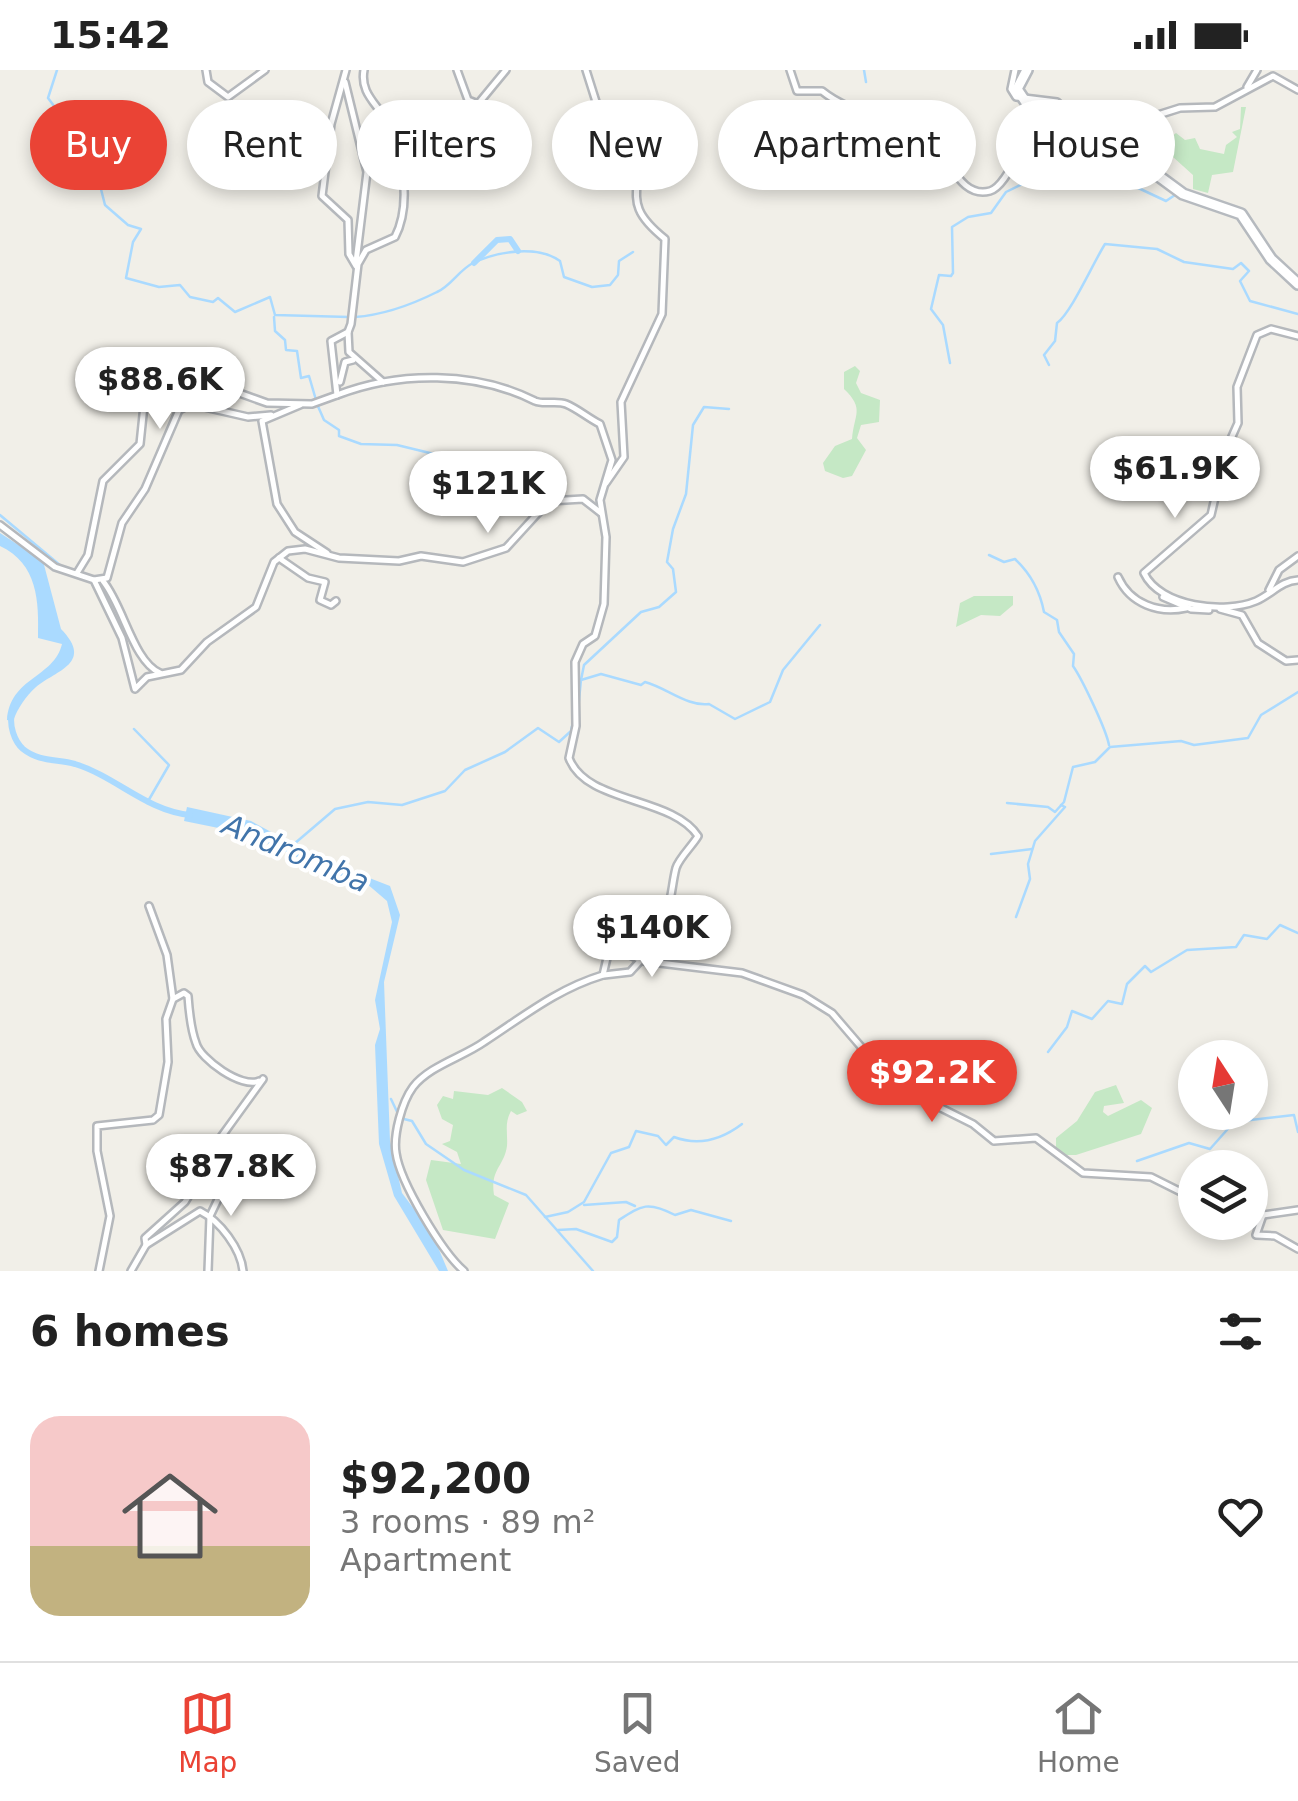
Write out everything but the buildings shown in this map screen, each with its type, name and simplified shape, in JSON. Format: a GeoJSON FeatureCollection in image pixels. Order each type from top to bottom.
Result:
{"type":"FeatureCollection","features":[{"type":"Feature","properties":{"kind":"street"},"geometry":{"type":"LineString","coordinates":[[206,70],[208,82],[228,97],[265,70]]}},
{"type":"Feature","properties":{"kind":"street"},"geometry":{"type":"LineString","coordinates":[[346,70],[331,124],[322,196],[348,220],[350,254],[355,264]]}},
{"type":"Feature","properties":{"kind":"street"},"geometry":{"type":"LineString","coordinates":[[356,272],[366,250],[396,237],[404,212],[399,152],[384,118],[364,89],[364,70]]}},
{"type":"Feature","properties":{"kind":"street"},"geometry":{"type":"LineString","coordinates":[[457,70],[468,100],[478,104],[506,70]]}},
{"type":"Feature","properties":{"kind":"street"},"geometry":{"type":"LineString","coordinates":[[586,70],[604,127],[635,142],[640,162],[635,194],[638,215],[651,232],[666,240],[660,294],[662,314],[620,402],[624,457],[603,485]]}},
{"type":"Feature","properties":{"kind":"street"},"geometry":{"type":"LineString","coordinates":[[790,70],[797,91],[822,90],[841,107],[928,141],[963,183],[975,191],[996,186]]}},
{"type":"Feature","properties":{"kind":"street"},"geometry":{"type":"LineString","coordinates":[[1015,70],[1011,88],[1023,99],[1057,102],[1077,120],[1134,121],[1180,108],[1210,109],[1278,76],[1298,90]]}},
{"type":"Feature","properties":{"kind":"street"},"geometry":{"type":"LineString","coordinates":[[1023,99],[1016,86],[1027,70]]}},
{"type":"Feature","properties":{"kind":"street"},"geometry":{"type":"LineString","coordinates":[[1246,90],[1256,70]]}},
{"type":"Feature","properties":{"kind":"street"},"geometry":{"type":"LineString","coordinates":[[344,80],[367,172],[347,347],[356,361],[383,382]]}},
{"type":"Feature","properties":{"kind":"street"},"geometry":{"type":"LineString","coordinates":[[1175,188],[1241,214],[1271,259],[1298,284]]}},
{"type":"Feature","properties":{"kind":"street"},"geometry":{"type":"LineString","coordinates":[[1187,608],[1162,594],[1144,573],[1211,516],[1238,423],[1237,387],[1257,336],[1271,329],[1298,336]]}},
{"type":"Feature","properties":{"kind":"street"},"geometry":{"type":"LineString","coordinates":[[339,384],[331,341],[348,332]]}},
{"type":"Feature","properties":{"kind":"street"},"geometry":{"type":"LineString","coordinates":[[337,395],[345,362],[356,361]]}},
{"type":"Feature","properties":{"kind":"street"},"geometry":{"type":"LineString","coordinates":[[331,557],[296,532],[277,504],[262,426],[265,417],[383,382],[448,377],[512,390],[536,402],[567,404],[603,428],[612,460],[603,485],[601,513],[606,537],[604,604],[595,636],[583,644],[575,662],[576,726],[570,758],[583,780],[677,818],[698,836],[676,866],[673,901],[664,915],[641,930],[619,925],[614,928],[604,974]]}},
{"type":"Feature","properties":{"kind":"street"},"geometry":{"type":"LineString","coordinates":[[76,573],[88,555],[103,482],[140,444],[146,386],[206,381],[253,401],[302,404]]}},
{"type":"Feature","properties":{"kind":"street"},"geometry":{"type":"LineString","coordinates":[[102,581],[110,572],[122,523],[150,480],[179,410],[192,404],[248,417],[271,415]]}},
{"type":"Feature","properties":{"kind":"street"},"geometry":{"type":"LineString","coordinates":[[94,580],[122,638],[132,688],[138,688],[147,677],[181,670],[207,642],[256,606],[279,558],[295,548],[331,557],[398,561],[421,556],[463,562],[506,548],[539,506],[549,501],[583,499],[601,513]]}},
{"type":"Feature","properties":{"kind":"street"},"geometry":{"type":"LineString","coordinates":[[0,524],[55,567],[102,581],[124,612],[146,665],[163,675]]}},
{"type":"Feature","properties":{"kind":"street"},"geometry":{"type":"LineString","coordinates":[[1264,596],[1279,570],[1298,556]]}},
{"type":"Feature","properties":{"kind":"street"},"geometry":{"type":"LineString","coordinates":[[279,558],[308,578],[325,582],[320,600],[330,605],[336,601]]}},
{"type":"Feature","properties":{"kind":"street"},"geometry":{"type":"LineString","coordinates":[[1118,577],[1134,599],[1158,608],[1237,611],[1258,644],[1286,661],[1298,660]]}},
{"type":"Feature","properties":{"kind":"street"},"geometry":{"type":"LineString","coordinates":[[1162,594],[1210,608],[1264,596],[1298,580]]}},
{"type":"Feature","properties":{"kind":"street"},"geometry":{"type":"LineString","coordinates":[[98,1271],[110,1216],[96,1129],[100,1124],[137,1123],[159,1116],[168,1062],[166,1018],[173,999],[167,954],[149,906]]}},
{"type":"Feature","properties":{"kind":"street"},"geometry":{"type":"LineString","coordinates":[[613,940],[641,960],[742,974],[785,986],[832,1013],[893,1084],[973,1124],[994,1141],[1036,1138],[1084,1173],[1151,1177],[1178,1190]]}},
{"type":"Feature","properties":{"kind":"street"},"geometry":{"type":"LineString","coordinates":[[464,1271],[447,1254],[399,1164],[395,1146],[408,1096],[423,1078],[484,1042],[547,997],[604,974],[630,972],[641,960]]}},
{"type":"Feature","properties":{"kind":"street"},"geometry":{"type":"LineString","coordinates":[[173,999],[184,993],[188,996],[196,1046],[228,1076],[250,1084],[263,1079],[216,1144],[221,1192],[210,1216],[208,1271]]}},
{"type":"Feature","properties":{"kind":"street"},"geometry":{"type":"LineString","coordinates":[[146,1245],[145,1238],[186,1202],[205,1169],[218,1176]]}},
{"type":"Feature","properties":{"kind":"street"},"geometry":{"type":"LineString","coordinates":[[1268,1214],[1298,1210]]}},
{"type":"Feature","properties":{"kind":"street"},"geometry":{"type":"LineString","coordinates":[[132,1271],[146,1245],[200,1211],[210,1216],[235,1247],[243,1271]]}},
{"type":"Feature","properties":{"kind":"street"},"geometry":{"type":"LineString","coordinates":[[1268,1236],[1298,1249]]}},
{"type":"Feature","properties":{"kind":"green space"},"geometry":{"type":"Polygon","coordinates":[[[1241,107],[1246,107],[1233,172],[1212,175],[1208,193],[1193,189],[1193,175],[1175,159],[1175,134],[1185,140],[1195,138],[1200,149],[1224,154],[1226,145],[1237,137],[1232,132],[1240,129],[1241,107]]]}},
{"type":"Feature","properties":{"kind":"green space"},"geometry":{"type":"Polygon","coordinates":[[[855,366],[860,371],[856,383],[861,393],[880,400],[879,422],[861,425],[857,438],[866,450],[852,476],[843,478],[825,471],[823,463],[835,446],[852,439],[857,412],[844,389],[844,372],[855,366]]]}},
{"type":"Feature","properties":{"kind":"green space"},"geometry":{"type":"Polygon","coordinates":[[[974,596],[1013,596],[1013,605],[1000,616],[981,615],[956,627],[960,603],[974,596]]]}},
{"type":"Feature","properties":{"kind":"green space"},"geometry":{"type":"Polygon","coordinates":[[[1116,1085],[1124,1103],[1104,1106],[1103,1112],[1108,1116],[1141,1100],[1152,1108],[1141,1134],[1076,1155],[1066,1155],[1056,1148],[1056,1138],[1077,1121],[1095,1092],[1116,1085]]]}},
{"type":"Feature","properties":{"kind":"green space"},"geometry":{"type":"Polygon","coordinates":[[[502,1088],[522,1102],[527,1111],[517,1115],[511,1111],[508,1120],[507,1146],[493,1186],[494,1195],[509,1203],[495,1239],[443,1230],[426,1180],[431,1160],[461,1164],[457,1152],[442,1144],[450,1141],[453,1125],[442,1119],[437,1105],[443,1096],[453,1099],[454,1091],[488,1095],[502,1088]]]}},
{"type":"Feature","properties":{"kind":"water"},"geometry":{"type":"Polygon","coordinates":[[[0,533],[43,561],[61,629],[74,650],[69,664],[28,695],[13,721],[7,720],[16,695],[50,664],[62,644],[38,638],[34,585],[22,563],[0,546],[0,533]]]}},
{"type":"Feature","properties":{"kind":"water"},"geometry":{"type":"Polygon","coordinates":[[[187,807],[251,821],[323,860],[390,886],[400,915],[384,982],[390,1141],[402,1193],[432,1233],[448,1271],[439,1271],[394,1196],[379,1144],[375,1045],[380,1029],[375,1000],[392,922],[387,901],[366,883],[330,873],[248,834],[184,821],[187,807]]]}},
{"type":"Feature","properties":{"kind":"waterway"},"geometry":{"type":"LineString","coordinates":[[57,70],[48,98],[57,110],[85,126],[105,205],[128,225],[141,229],[133,242],[126,278],[159,287],[180,285],[190,297],[213,302],[218,298],[235,312],[270,297],[275,315],[349,317]]}},
{"type":"Feature","properties":{"kind":"waterway"},"geometry":{"type":"LineString","coordinates":[[864,70],[866,82]]}},
{"type":"Feature","properties":{"kind":"waterway"},"geometry":{"type":"LineString","coordinates":[[950,363],[943,325],[931,309],[939,275],[953,273],[952,227],[968,217],[991,213],[1006,192],[1067,162],[1096,171],[1103,181],[1119,179],[1166,201],[1175,195]]}},
{"type":"Feature","properties":{"kind":"waterway"},"geometry":{"type":"LineString","coordinates":[[474,263],[497,240],[510,239],[518,251]]}},
{"type":"Feature","properties":{"kind":"waterway"},"geometry":{"type":"LineString","coordinates":[[1049,365],[1044,355],[1055,341],[1057,323],[1105,244],[1157,249],[1184,262],[1233,269],[1241,263],[1249,271],[1240,281],[1250,301],[1298,314]]}},
{"type":"Feature","properties":{"kind":"waterway"},"geometry":{"type":"LineString","coordinates":[[355,317],[408,305],[447,286],[468,266],[495,255],[530,252],[551,256],[560,261],[564,277],[592,287],[610,285],[618,275],[619,261],[633,252]]}},
{"type":"Feature","properties":{"kind":"waterway"},"geometry":{"type":"LineString","coordinates":[[274,317],[275,331],[285,340],[286,350],[297,351],[301,378],[309,376],[316,400]]}},
{"type":"Feature","properties":{"kind":"waterway"},"geometry":{"type":"LineString","coordinates":[[317,404],[324,420],[339,430],[339,436],[361,444],[397,445],[434,454]]}},
{"type":"Feature","properties":{"kind":"waterway"},"geometry":{"type":"LineString","coordinates":[[581,680],[584,665],[641,612],[659,607],[676,592],[673,569],[667,562],[673,529],[686,494],[693,425],[704,407],[729,409]]}},
{"type":"Feature","properties":{"kind":"waterway"},"geometry":{"type":"LineString","coordinates":[[0,515],[61,566]]}},
{"type":"Feature","properties":{"kind":"waterway"},"geometry":{"type":"LineString","coordinates":[[989,555],[1004,562],[1015,559],[1030,576],[1044,612],[1057,620],[1059,632],[1074,654],[1073,666],[1109,745]]}},
{"type":"Feature","properties":{"kind":"waterway"},"geometry":{"type":"LineString","coordinates":[[578,710],[581,680],[601,674],[641,685],[645,682],[693,703],[709,704],[735,719],[770,702],[783,670],[820,625]]}},
{"type":"Feature","properties":{"kind":"waterway"},"geometry":{"type":"LineString","coordinates":[[1007,803],[1048,807],[1055,812],[1064,802],[1073,767],[1095,762],[1110,747],[1181,741],[1194,745],[1248,738],[1261,715],[1298,692]]}},
{"type":"Feature","properties":{"kind":"waterway","name":"Andromba"},"geometry":{"type":"LineString","coordinates":[[12,713],[15,737],[29,753],[75,764],[159,807],[190,815]]}},
{"type":"Feature","properties":{"kind":"waterway"},"geometry":{"type":"LineString","coordinates":[[294,844],[335,809],[368,802],[402,805],[445,791],[465,770],[505,752],[538,728],[559,742],[571,731],[573,721]]}},
{"type":"Feature","properties":{"kind":"waterway"},"geometry":{"type":"LineString","coordinates":[[134,729],[169,765],[147,803]]}},
{"type":"Feature","properties":{"kind":"waterway"},"geometry":{"type":"LineString","coordinates":[[1016,917],[1030,879],[1028,864],[1035,841],[1065,807],[1061,805]]}},
{"type":"Feature","properties":{"kind":"waterway"},"geometry":{"type":"LineString","coordinates":[[991,854],[1032,849]]}},
{"type":"Feature","properties":{"kind":"waterway"},"geometry":{"type":"LineString","coordinates":[[1048,1052],[1067,1027],[1072,1011],[1092,1019],[1108,1001],[1122,1004],[1127,984],[1145,966],[1151,972],[1187,950],[1236,947],[1244,935],[1267,939],[1280,925],[1298,933]]}},
{"type":"Feature","properties":{"kind":"waterway"},"geometry":{"type":"LineString","coordinates":[[391,1099],[400,1118],[412,1121],[426,1144],[464,1170],[526,1195],[593,1271]]}},
{"type":"Feature","properties":{"kind":"waterway"},"geometry":{"type":"LineString","coordinates":[[1137,1161],[1189,1143],[1210,1149],[1234,1122],[1294,1115],[1298,1132]]}},
{"type":"Feature","properties":{"kind":"waterway"},"geometry":{"type":"LineString","coordinates":[[545,1217],[568,1212],[584,1202],[611,1153],[629,1147],[636,1131],[658,1136],[666,1145],[674,1137],[709,1140],[742,1124]]}},
{"type":"Feature","properties":{"kind":"waterway"},"geometry":{"type":"LineString","coordinates":[[584,1205],[626,1202],[635,1206]]}},
{"type":"Feature","properties":{"kind":"waterway"},"geometry":{"type":"LineString","coordinates":[[558,1230],[576,1229],[612,1242],[617,1237],[619,1220],[646,1207],[675,1215],[691,1210],[731,1221]]}}]}
